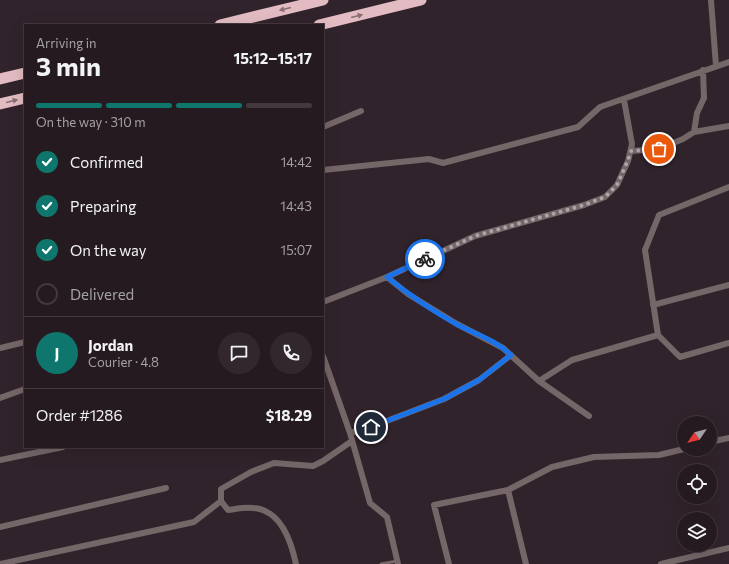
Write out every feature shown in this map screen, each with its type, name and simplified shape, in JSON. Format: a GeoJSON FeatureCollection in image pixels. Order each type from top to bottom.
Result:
{"type":"FeatureCollection","features":[{"type":"Feature","properties":{"kind":"highway"},"geometry":{"type":"LineString","coordinates":[[224,24],[323,0]]}},
{"type":"Feature","properties":{"kind":"highway"},"geometry":{"type":"LineString","coordinates":[[323,24],[421,0]]}},
{"type":"Feature","properties":{"kind":"highway"},"geometry":{"type":"LineString","coordinates":[[0,79],[24,73]]}},
{"type":"Feature","properties":{"kind":"highway"},"geometry":{"type":"LineString","coordinates":[[0,104],[24,98]]}},
{"type":"Feature","properties":{"kind":"street"},"geometry":{"type":"LineString","coordinates":[[711,0],[716,66]]}},
{"type":"Feature","properties":{"kind":"street"},"geometry":{"type":"LineString","coordinates":[[324,170],[429,160],[443,162],[578,127],[600,107],[624,100],[703,70],[729,62]]}},
{"type":"Feature","properties":{"kind":"street"},"geometry":{"type":"LineString","coordinates":[[694,132],[697,113],[704,98],[703,70]]}},
{"type":"Feature","properties":{"kind":"street"},"geometry":{"type":"LineString","coordinates":[[324,302],[387,277],[475,236],[584,205],[605,197],[617,185],[631,151],[632,144],[624,100]]}},
{"type":"Feature","properties":{"kind":"street"},"geometry":{"type":"LineString","coordinates":[[324,127],[361,111]]}},
{"type":"Feature","properties":{"kind":"street"},"geometry":{"type":"LineString","coordinates":[[631,151],[659,149],[683,139],[694,132],[729,126]]}},
{"type":"Feature","properties":{"kind":"street"},"geometry":{"type":"LineString","coordinates":[[729,186],[659,215],[652,236],[645,250],[658,335],[680,357],[729,343]]}},
{"type":"Feature","properties":{"kind":"street"},"geometry":{"type":"LineString","coordinates":[[387,277],[408,294],[457,324],[503,348],[539,381],[589,416]]}},
{"type":"Feature","properties":{"kind":"street"},"geometry":{"type":"LineString","coordinates":[[653,305],[729,285]]}},
{"type":"Feature","properties":{"kind":"street"},"geometry":{"type":"LineString","coordinates":[[539,381],[572,360],[658,335]]}},
{"type":"Feature","properties":{"kind":"street"},"geometry":{"type":"LineString","coordinates":[[0,348],[24,342]]}},
{"type":"Feature","properties":{"kind":"street"},"geometry":{"type":"LineString","coordinates":[[350,433],[371,427],[444,399],[479,380],[511,355]]}},
{"type":"Feature","properties":{"kind":"street"},"geometry":{"type":"LineString","coordinates":[[324,360],[350,433],[370,503],[387,517],[397,563]]}},
{"type":"Feature","properties":{"kind":"street"},"geometry":{"type":"LineString","coordinates":[[0,398],[24,389]]}},
{"type":"Feature","properties":{"kind":"street"},"geometry":{"type":"LineString","coordinates":[[717,441],[729,438]]}},
{"type":"Feature","properties":{"kind":"street"},"geometry":{"type":"LineString","coordinates":[[296,564],[291,544],[282,525],[270,514],[254,508],[228,510],[221,501],[221,489],[251,472],[274,463],[313,466],[352,441]]}},
{"type":"Feature","properties":{"kind":"street"},"geometry":{"type":"LineString","coordinates":[[0,460],[58,448]]}},
{"type":"Feature","properties":{"kind":"street"},"geometry":{"type":"LineString","coordinates":[[449,564],[434,505],[508,490],[552,467],[594,457],[659,455],[677,451]]}},
{"type":"Feature","properties":{"kind":"street"},"geometry":{"type":"LineString","coordinates":[[0,527],[166,488]]}},
{"type":"Feature","properties":{"kind":"street"},"geometry":{"type":"LineString","coordinates":[[508,490],[526,564]]}},
{"type":"Feature","properties":{"kind":"street"},"geometry":{"type":"LineString","coordinates":[[0,564],[194,522],[221,501]]}},
{"type":"Feature","properties":{"kind":"street"},"geometry":{"type":"LineString","coordinates":[[661,564],[729,548]]}},
{"type":"Feature","properties":{"kind":"lane"},"geometry":{"type":"LineString","coordinates":[[381,564],[397,563]]}},
{"type":"Feature","properties":{"kind":"way so far"},"geometry":{"type":"LineString","coordinates":[[425,259],[475,236],[584,205],[605,197],[617,185],[631,151],[659,149]]}},
{"type":"Feature","properties":{"kind":"route"},"geometry":{"type":"LineString","coordinates":[[371,427],[444,399],[479,380],[511,355],[503,348],[457,324],[408,294],[387,277],[425,259]]}}]}
